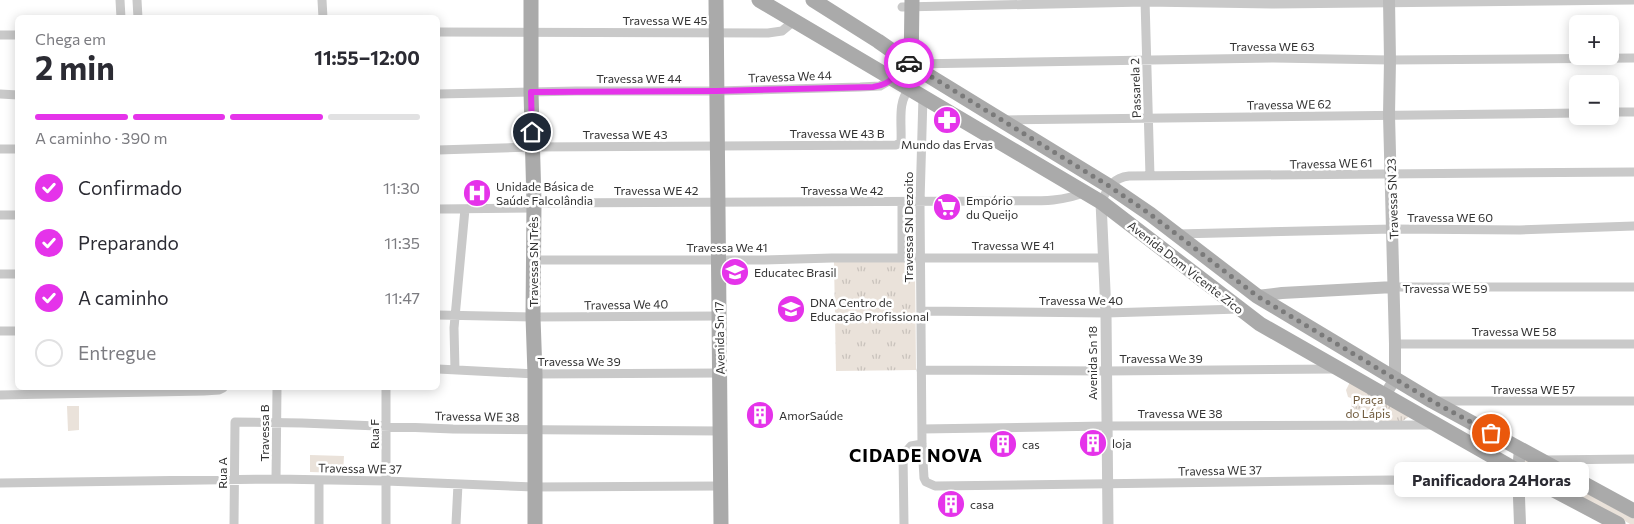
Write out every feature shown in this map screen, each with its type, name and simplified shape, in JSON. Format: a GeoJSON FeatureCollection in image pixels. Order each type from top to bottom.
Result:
{"type":"FeatureCollection","features":[{"type":"Feature","properties":{"kind":"main road","name":"Travessa SN Três"},"geometry":{"type":"LineString","coordinates":[[532,0],[531,92],[535,374],[534,524]]}},
{"type":"Feature","properties":{"kind":"main road","name":"Avenida Sn 17"},"geometry":{"type":"LineString","coordinates":[[716,0],[721,524]]}},
{"type":"Feature","properties":{"kind":"main road","name":"Avenida Dom Vicente Zico"},"geometry":{"type":"LineString","coordinates":[[760,0],[1101,202],[1260,324],[1438,424],[1519,477],[1618,524]]}},
{"type":"Feature","properties":{"kind":"main road","name":"Avenida Dom Vicente Zico"},"geometry":{"type":"LineString","coordinates":[[813,0],[905,60],[1109,186],[1257,296],[1432,401],[1634,511]]}},
{"type":"Feature","properties":{"kind":"main road","name":"Travessa SN 23"},"geometry":{"type":"LineString","coordinates":[[1385,395],[1394,378],[1395,344],[1389,115],[1389,1]]}},
{"type":"Feature","properties":{"kind":"main road"},"geometry":{"type":"LineString","coordinates":[[907,3],[905,60],[917,92]]}},
{"type":"Feature","properties":{"kind":"main road"},"geometry":{"type":"LineString","coordinates":[[847,52],[858,51],[866,45],[866,37],[863,31]]}},
{"type":"Feature","properties":{"kind":"main road"},"geometry":{"type":"LineString","coordinates":[[892,79],[897,68],[905,60]]}},
{"type":"Feature","properties":{"kind":"main road","name":"Travessa WE 59"},"geometry":{"type":"LineString","coordinates":[[1257,296],[1394,287]]}},
{"type":"Feature","properties":{"kind":"main road"},"geometry":{"type":"LineString","coordinates":[[1520,449],[1520,524]]}},
{"type":"Feature","properties":{"kind":"street"},"geometry":{"type":"LineString","coordinates":[[120,0],[121,15]]}},
{"type":"Feature","properties":{"kind":"street"},"geometry":{"type":"LineString","coordinates":[[138,0],[138,15]]}},
{"type":"Feature","properties":{"kind":"street"},"geometry":{"type":"LineString","coordinates":[[322,0],[323,15]]}},
{"type":"Feature","properties":{"kind":"street"},"geometry":{"type":"LineString","coordinates":[[907,3],[1634,0]]}},
{"type":"Feature","properties":{"kind":"street","name":"Passarela 2"},"geometry":{"type":"LineString","coordinates":[[1145,1],[1150,176]]}},
{"type":"Feature","properties":{"kind":"street","name":"Travessa WE 45"},"geometry":{"type":"LineString","coordinates":[[532,32],[774,33],[782,31],[794,21]]}},
{"type":"Feature","properties":{"kind":"street"},"geometry":{"type":"LineString","coordinates":[[440,32],[532,32]]}},
{"type":"Feature","properties":{"kind":"street"},"geometry":{"type":"LineString","coordinates":[[0,35],[15,34]]}},
{"type":"Feature","properties":{"kind":"street","name":"Travessa WE 63"},"geometry":{"type":"LineString","coordinates":[[905,60],[1634,58]]}},
{"type":"Feature","properties":{"kind":"street","name":"Travessa We 44"},"geometry":{"type":"LineString","coordinates":[[716,91],[873,87],[885,84],[892,79]]}},
{"type":"Feature","properties":{"kind":"street","name":"Travessa WE 44"},"geometry":{"type":"LineString","coordinates":[[531,92],[716,91]]}},
{"type":"Feature","properties":{"kind":"street"},"geometry":{"type":"LineString","coordinates":[[440,94],[531,92]]}},
{"type":"Feature","properties":{"kind":"street","name":"Travessa WE 43 B"},"geometry":{"type":"LineString","coordinates":[[718,146],[896,145],[900,143],[901,137],[902,100],[904,96],[917,92]]}},
{"type":"Feature","properties":{"kind":"street","name":"Travessa SN Dezoito"},"geometry":{"type":"LineString","coordinates":[[917,92],[924,478]]}},
{"type":"Feature","properties":{"kind":"street"},"geometry":{"type":"LineString","coordinates":[[0,94],[15,94]]}},
{"type":"Feature","properties":{"kind":"street"},"geometry":{"type":"LineString","coordinates":[[1619,112],[1634,112]]}},
{"type":"Feature","properties":{"kind":"street","name":"Travessa WE 62"},"geometry":{"type":"LineString","coordinates":[[1002,120],[1569,113]]}},
{"type":"Feature","properties":{"kind":"street","name":"Travessa WE 43"},"geometry":{"type":"LineString","coordinates":[[532,147],[718,146]]}},
{"type":"Feature","properties":{"kind":"street"},"geometry":{"type":"LineString","coordinates":[[440,150],[532,147]]}},
{"type":"Feature","properties":{"kind":"street"},"geometry":{"type":"LineString","coordinates":[[0,149],[15,149]]}},
{"type":"Feature","properties":{"kind":"street","name":"Travessa WE 61"},"geometry":{"type":"LineString","coordinates":[[1109,186],[1117,178],[1150,176],[1634,172]]}},
{"type":"Feature","properties":{"kind":"street"},"geometry":{"type":"LineString","coordinates":[[1101,202],[1109,186]]}},
{"type":"Feature","properties":{"kind":"street","name":"Travessa We 42"},"geometry":{"type":"LineString","coordinates":[[718,203],[1060,199],[1085,192]]}},
{"type":"Feature","properties":{"kind":"street"},"geometry":{"type":"LineString","coordinates":[[902,202],[902,257]]}},
{"type":"Feature","properties":{"kind":"street","name":"Avenida Sn 18"},"geometry":{"type":"LineString","coordinates":[[1101,202],[1106,312],[1108,524]]}},
{"type":"Feature","properties":{"kind":"street","name":"Travessa WE 42"},"geometry":{"type":"LineString","coordinates":[[534,206],[718,203]]}},
{"type":"Feature","properties":{"kind":"street"},"geometry":{"type":"LineString","coordinates":[[440,209],[534,206]]}},
{"type":"Feature","properties":{"kind":"street"},"geometry":{"type":"LineString","coordinates":[[455,370],[456,315],[465,209]]}},
{"type":"Feature","properties":{"kind":"street"},"geometry":{"type":"LineString","coordinates":[[0,215],[15,214]]}},
{"type":"Feature","properties":{"kind":"street","name":"Travessa WE 60"},"geometry":{"type":"LineString","coordinates":[[1176,234],[1393,229],[1520,230],[1634,226]]}},
{"type":"Feature","properties":{"kind":"street","name":"Travessa We 41"},"geometry":{"type":"LineString","coordinates":[[534,260],[921,258]]}},
{"type":"Feature","properties":{"kind":"street","name":"Travessa WE 41"},"geometry":{"type":"LineString","coordinates":[[921,258],[1104,258]]}},
{"type":"Feature","properties":{"kind":"street"},"geometry":{"type":"LineString","coordinates":[[0,274],[15,274]]}},
{"type":"Feature","properties":{"kind":"street","name":"Travessa WE 59"},"geometry":{"type":"LineString","coordinates":[[1394,287],[1634,287]]}},
{"type":"Feature","properties":{"kind":"street","name":"Travessa We 40"},"geometry":{"type":"LineString","coordinates":[[921,311],[1106,312],[1240,309]]}},
{"type":"Feature","properties":{"kind":"street"},"geometry":{"type":"LineString","coordinates":[[440,315],[533,318]]}},
{"type":"Feature","properties":{"kind":"street","name":"Travessa We 40"},"geometry":{"type":"LineString","coordinates":[[533,318],[719,316]]}},
{"type":"Feature","properties":{"kind":"street"},"geometry":{"type":"LineString","coordinates":[[0,332],[15,331]]}},
{"type":"Feature","properties":{"kind":"street","name":"Travessa WE 58"},"geometry":{"type":"LineString","coordinates":[[1395,344],[1634,344]]}},
{"type":"Feature","properties":{"kind":"street","name":"Travessa We 39"},"geometry":{"type":"LineString","coordinates":[[440,369],[535,374],[720,373]]}},
{"type":"Feature","properties":{"kind":"street","name":"Travessa We 39"},"geometry":{"type":"LineString","coordinates":[[922,370],[1340,369]]}},
{"type":"Feature","properties":{"kind":"street"},"geometry":{"type":"LineString","coordinates":[[0,395],[219,390]]}},
{"type":"Feature","properties":{"kind":"street","name":"Travessa B"},"geometry":{"type":"LineString","coordinates":[[276,390],[276,479]]}},
{"type":"Feature","properties":{"kind":"street","name":"Rua F"},"geometry":{"type":"LineString","coordinates":[[386,390],[386,524]]}},
{"type":"Feature","properties":{"kind":"street","name":"Travessa WE 57"},"geometry":{"type":"LineString","coordinates":[[1432,401],[1634,401]]}},
{"type":"Feature","properties":{"kind":"street","name":"Travessa WE 38"},"geometry":{"type":"LineString","coordinates":[[235,422],[454,429],[720,431]]}},
{"type":"Feature","properties":{"kind":"street","name":"Rua A"},"geometry":{"type":"LineString","coordinates":[[234,524],[235,422]]}},
{"type":"Feature","properties":{"kind":"street","name":"Travessa WE 38"},"geometry":{"type":"LineString","coordinates":[[922,429],[1438,424]]}},
{"type":"Feature","properties":{"kind":"street"},"geometry":{"type":"LineString","coordinates":[[904,524],[903,455],[911,446],[922,444]]}},
{"type":"Feature","properties":{"kind":"street"},"geometry":{"type":"LineString","coordinates":[[1541,460],[1634,459]]}},
{"type":"Feature","properties":{"kind":"street","name":"Travessa WE 37"},"geometry":{"type":"LineString","coordinates":[[924,478],[926,482],[935,486],[1519,477]]}},
{"type":"Feature","properties":{"kind":"street","name":"Travessa WE 37"},"geometry":{"type":"LineString","coordinates":[[0,483],[276,479],[534,487],[720,486]]}},
{"type":"Feature","properties":{"kind":"street"},"geometry":{"type":"LineString","coordinates":[[319,480],[320,524]]}},
{"type":"Feature","properties":{"kind":"street"},"geometry":{"type":"LineString","coordinates":[[456,524],[458,484]]}},
{"type":"Feature","properties":{"kind":"green space"},"geometry":{"type":"Polygon","coordinates":[[[915,261],[916,370],[836,371],[834,262],[915,261]]]}},
{"type":"Feature","properties":{"kind":"green space","name":"Praça do Lápis"},"geometry":{"type":"Polygon","coordinates":[[[1350,382],[1410,416],[1401,422],[1352,420],[1351,398],[1348,397],[1346,390],[1350,382]]]}},
{"type":"Feature","properties":{"kind":"green space"},"geometry":{"type":"Polygon","coordinates":[[[67,406],[79,406],[79,430],[68,431],[67,406]]]}},
{"type":"Feature","properties":{"kind":"green space"},"geometry":{"type":"Polygon","coordinates":[[[310,455],[344,456],[343,473],[310,472],[310,455]]]}},
{"type":"Feature","properties":{"kind":"green space"},"geometry":{"type":"Polygon","coordinates":[[[1526,460],[1634,519],[1634,524],[1630,524],[1527,466],[1523,462],[1526,460]]]}},
{"type":"Feature","properties":{"kind":"way so far"},"geometry":{"type":"LineString","coordinates":[[909,63],[1109,186],[1150,214],[1257,296],[1432,401],[1491,433]]}},
{"type":"Feature","properties":{"kind":"place","name":"Mundo das Ervas"},"geometry":{"type":"Point","coordinates":[947,120]}},
{"type":"Feature","properties":{"kind":"place","name":"Unidade Básica de Saúde Falcolândia"},"geometry":{"type":"Point","coordinates":[477,193]}},
{"type":"Feature","properties":{"kind":"place","name":"Empório du Queijo"},"geometry":{"type":"Point","coordinates":[947,207]}},
{"type":"Feature","properties":{"kind":"place","name":"Educatec Brasil"},"geometry":{"type":"Point","coordinates":[735,272]}},
{"type":"Feature","properties":{"kind":"place","name":"DNA Centro de Educação Profissional"},"geometry":{"type":"Point","coordinates":[791,309]}},
{"type":"Feature","properties":{"kind":"place","name":"AmorSaúde"},"geometry":{"type":"Point","coordinates":[760,415]}},
{"type":"Feature","properties":{"kind":"place","name":"Panificadora 24Horas"},"geometry":{"type":"Point","coordinates":[1491,433]}},
{"type":"Feature","properties":{"kind":"place","name":"loja"},"geometry":{"type":"Point","coordinates":[1093,443]}},
{"type":"Feature","properties":{"kind":"place","name":"cas"},"geometry":{"type":"Point","coordinates":[1003,444]}},
{"type":"Feature","properties":{"kind":"place","name":"casa"},"geometry":{"type":"Point","coordinates":[951,504]}},
{"type":"Feature","properties":{"kind":"district","name":"CIDADE NOVA"},"geometry":{"type":"Point","coordinates":[916,455]}},
{"type":"Feature","properties":{"kind":"route"},"geometry":{"type":"LineString","coordinates":[[532,132],[531,92],[576,90],[716,91],[873,87],[885,84],[892,79],[895,75],[899,56],[909,63]]}}]}
